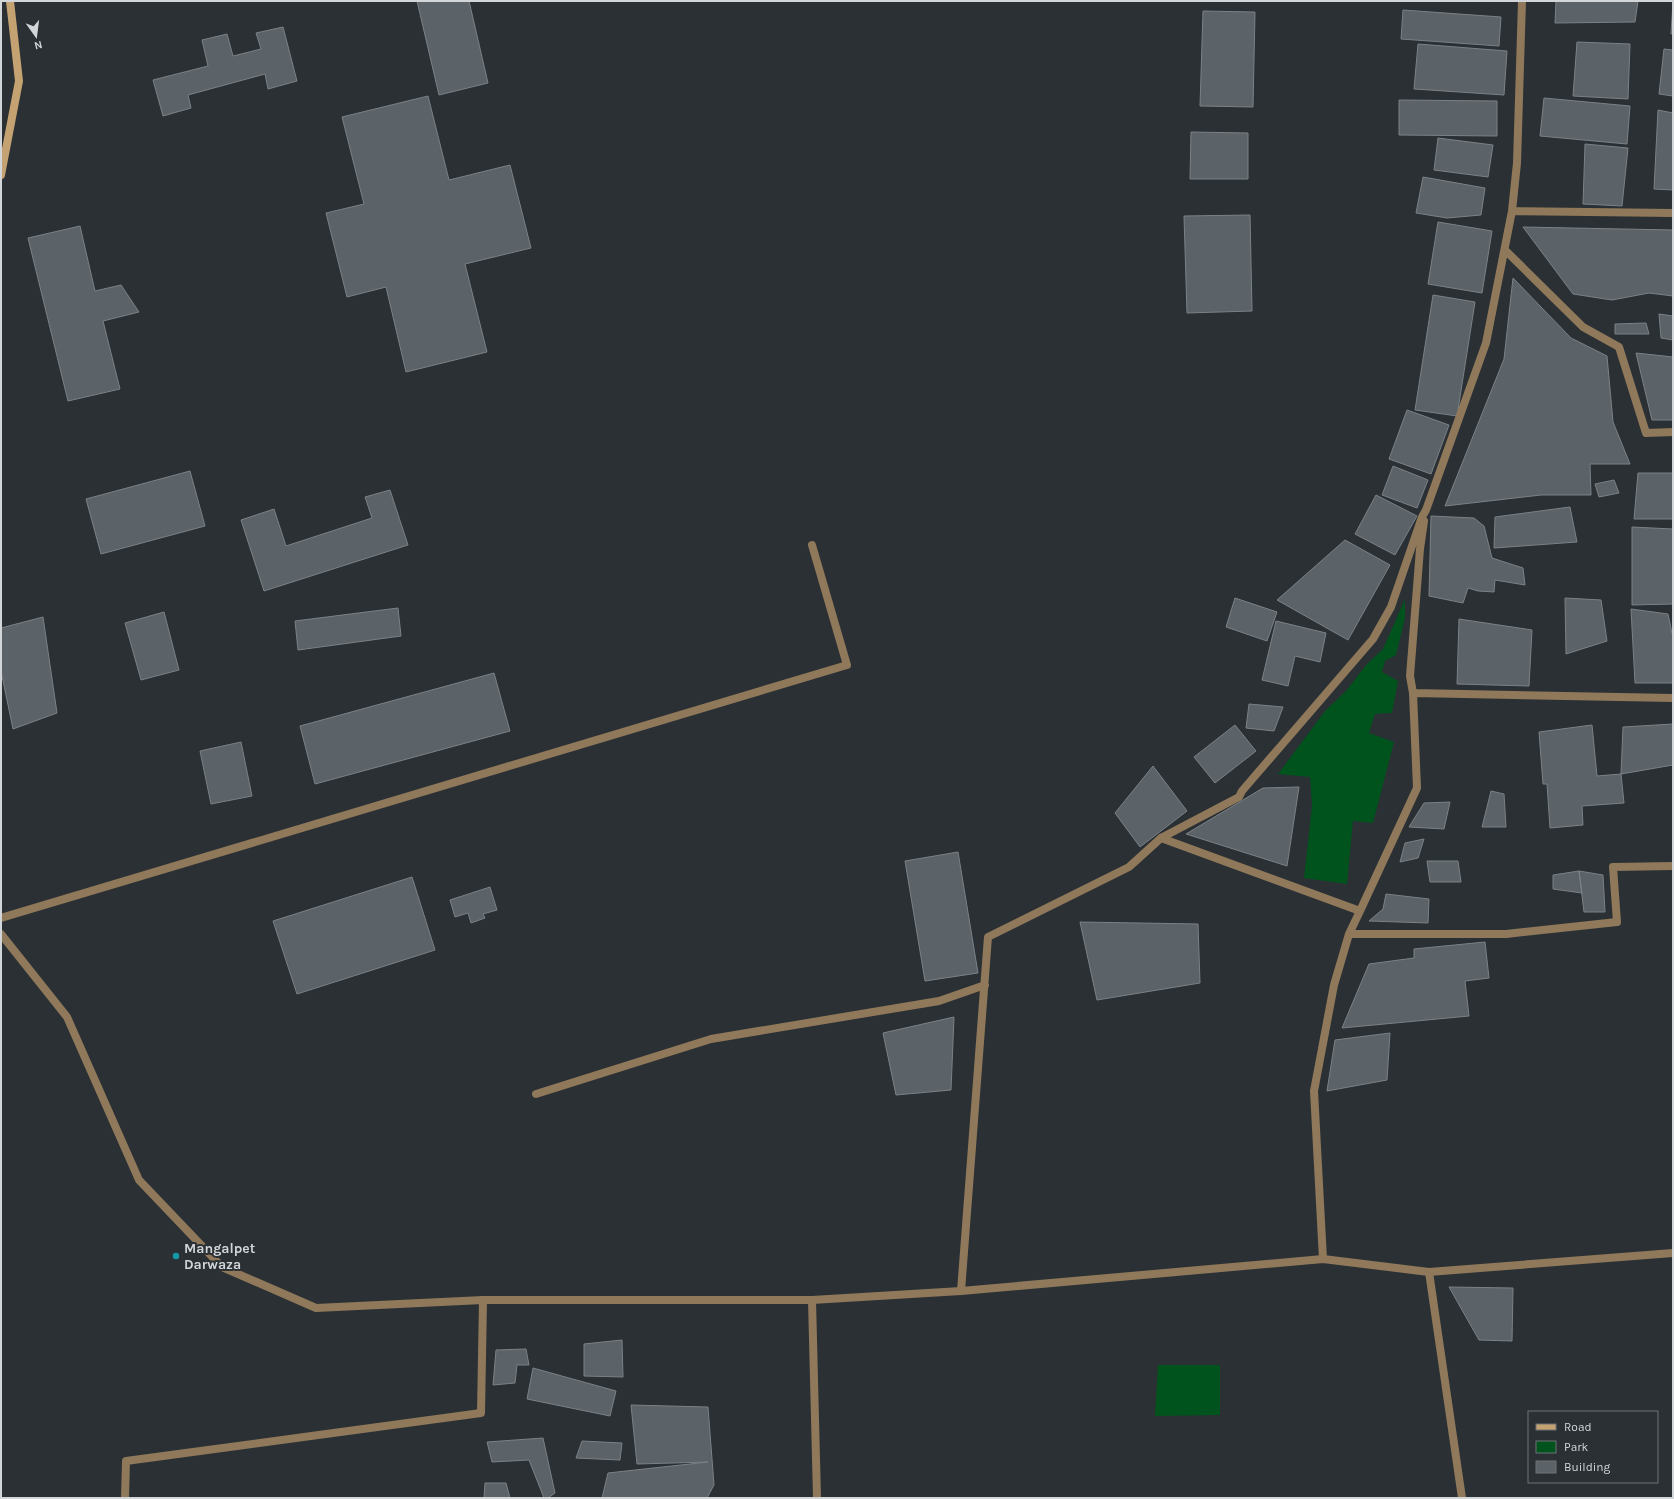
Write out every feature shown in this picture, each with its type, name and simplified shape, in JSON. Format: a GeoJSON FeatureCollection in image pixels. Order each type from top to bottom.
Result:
{"type":"FeatureCollection","features":[{"type":"Feature","properties":{"kind":"main road"},"geometry":{"type":"LineString","coordinates":[[1,175],[19,81],[10,1]]}},
{"type":"Feature","properties":{"kind":"street"},"geometry":{"type":"LineString","coordinates":[[961,1291],[988,937],[1130,867],[1162,838],[1239,797],[1242,791],[1373,638],[1391,607],[1422,517],[1426,510],[1486,343],[1512,211],[1517,163],[1522,1]]}},
{"type":"Feature","properties":{"kind":"street"},"geometry":{"type":"LineString","coordinates":[[1512,211],[1673,213]]}},
{"type":"Feature","properties":{"kind":"street"},"geometry":{"type":"LineString","coordinates":[[1505,250],[1583,327],[1619,347],[1646,433],[1673,432]]}},
{"type":"Feature","properties":{"kind":"street"},"geometry":{"type":"LineString","coordinates":[[1323,1259],[1314,1091],[1334,985],[1349,934],[1417,788],[1413,693],[1410,676],[1420,549],[1426,510]]}},
{"type":"Feature","properties":{"kind":"street"},"geometry":{"type":"LineString","coordinates":[[1,918],[847,665],[812,544]]}},
{"type":"Feature","properties":{"kind":"street"},"geometry":{"type":"LineString","coordinates":[[1413,693],[1673,698]]}},
{"type":"Feature","properties":{"kind":"street"},"geometry":{"type":"LineString","coordinates":[[1162,838],[1360,911]]}},
{"type":"Feature","properties":{"kind":"street"},"geometry":{"type":"LineString","coordinates":[[1349,934],[1506,934],[1616,922],[1613,867],[1673,866]]}},
{"type":"Feature","properties":{"kind":"street"},"geometry":{"type":"LineString","coordinates":[[1,934],[67,1017],[139,1180],[222,1267],[316,1308],[483,1300],[812,1300],[961,1291],[1323,1259],[1430,1272],[1673,1253]]}},
{"type":"Feature","properties":{"kind":"street"},"geometry":{"type":"LineString","coordinates":[[536,1094],[711,1039],[939,1001],[985,985]]}},
{"type":"Feature","properties":{"kind":"street"},"geometry":{"type":"LineString","coordinates":[[1430,1272],[1462,1498]]}},
{"type":"Feature","properties":{"kind":"street"},"geometry":{"type":"LineString","coordinates":[[125,1498],[126,1461],[481,1412],[483,1300]]}},
{"type":"Feature","properties":{"kind":"street"},"geometry":{"type":"LineString","coordinates":[[812,1300],[817,1498]]}},
{"type":"Feature","properties":{"kind":"green space"},"geometry":{"type":"Polygon","coordinates":[[[1405,599],[1405,618],[1396,655],[1385,661],[1382,672],[1398,681],[1392,713],[1375,714],[1369,733],[1394,742],[1373,823],[1353,821],[1347,884],[1304,878],[1312,806],[1310,777],[1278,774],[1325,711],[1346,691],[1366,665],[1383,649],[1405,599]]]}},
{"type":"Feature","properties":{"kind":"green space"},"geometry":{"type":"Polygon","coordinates":[[[1158,1365],[1220,1365],[1220,1415],[1155,1416],[1158,1365]]]}},
{"type":"Feature","properties":{"kind":"building"},"geometry":{"type":"Polygon","coordinates":[[[417,1],[469,1],[488,83],[439,95],[417,1]]]}},
{"type":"Feature","properties":{"kind":"building"},"geometry":{"type":"Polygon","coordinates":[[[1556,1],[1638,1],[1635,22],[1555,23],[1556,1]]]}},
{"type":"Feature","properties":{"kind":"building"},"geometry":{"type":"Polygon","coordinates":[[[1673,1],[1673,34],[1671,34],[1673,1]]]}},
{"type":"Feature","properties":{"kind":"building"},"geometry":{"type":"Polygon","coordinates":[[[1403,10],[1501,17],[1499,46],[1401,39],[1403,10]]]}},
{"type":"Feature","properties":{"kind":"building"},"geometry":{"type":"Polygon","coordinates":[[[1203,11],[1255,12],[1253,107],[1200,106],[1203,11]]]}},
{"type":"Feature","properties":{"kind":"building"},"geometry":{"type":"Polygon","coordinates":[[[283,27],[297,81],[268,89],[265,74],[188,95],[191,108],[163,116],[153,80],[208,66],[202,40],[227,34],[233,56],[261,49],[256,33],[283,27]]]}},
{"type":"Feature","properties":{"kind":"building"},"geometry":{"type":"Polygon","coordinates":[[[1577,42],[1630,44],[1628,99],[1573,96],[1577,42]]]}},
{"type":"Feature","properties":{"kind":"building"},"geometry":{"type":"Polygon","coordinates":[[[1418,44],[1507,51],[1504,95],[1414,89],[1418,44]]]}},
{"type":"Feature","properties":{"kind":"building"},"geometry":{"type":"Polygon","coordinates":[[[1664,49],[1673,50],[1673,96],[1659,94],[1664,49]]]}},
{"type":"Feature","properties":{"kind":"building"},"geometry":{"type":"Polygon","coordinates":[[[428,96],[449,180],[510,165],[531,248],[465,264],[487,352],[406,372],[386,287],[347,297],[326,213],[364,204],[342,117],[428,96]]]}},
{"type":"Feature","properties":{"kind":"building"},"geometry":{"type":"Polygon","coordinates":[[[1544,98],[1630,106],[1627,144],[1540,136],[1544,98]]]}},
{"type":"Feature","properties":{"kind":"building"},"geometry":{"type":"Polygon","coordinates":[[[1399,100],[1497,101],[1497,136],[1399,135],[1399,100]]]}},
{"type":"Feature","properties":{"kind":"building"},"geometry":{"type":"Polygon","coordinates":[[[1658,110],[1673,113],[1673,190],[1654,189],[1658,110]]]}},
{"type":"Feature","properties":{"kind":"building"},"geometry":{"type":"Polygon","coordinates":[[[1191,132],[1248,133],[1248,179],[1190,179],[1191,132]]]}},
{"type":"Feature","properties":{"kind":"building"},"geometry":{"type":"Polygon","coordinates":[[[1438,138],[1493,145],[1488,177],[1434,170],[1438,138]]]}},
{"type":"Feature","properties":{"kind":"building"},"geometry":{"type":"Polygon","coordinates":[[[1585,144],[1628,148],[1622,206],[1583,204],[1585,144]]]}},
{"type":"Feature","properties":{"kind":"building"},"geometry":{"type":"Polygon","coordinates":[[[1423,177],[1485,188],[1481,215],[1447,218],[1416,213],[1423,177]]]}},
{"type":"Feature","properties":{"kind":"building"},"geometry":{"type":"Polygon","coordinates":[[[1250,215],[1252,311],[1187,313],[1184,216],[1250,215]]]}},
{"type":"Feature","properties":{"kind":"building"},"geometry":{"type":"Polygon","coordinates":[[[1438,222],[1492,231],[1482,293],[1428,284],[1438,222]]]}},
{"type":"Feature","properties":{"kind":"building"},"geometry":{"type":"Polygon","coordinates":[[[80,226],[95,291],[121,285],[139,312],[103,321],[120,389],[68,401],[28,238],[80,226]]]}},
{"type":"Feature","properties":{"kind":"building"},"geometry":{"type":"Polygon","coordinates":[[[1523,227],[1673,230],[1673,296],[1649,293],[1612,300],[1573,294],[1523,227]]]}},
{"type":"Feature","properties":{"kind":"building"},"geometry":{"type":"Polygon","coordinates":[[[1513,278],[1571,338],[1607,356],[1613,422],[1630,464],[1590,464],[1591,495],[1541,495],[1445,506],[1504,359],[1513,278]]]}},
{"type":"Feature","properties":{"kind":"building"},"geometry":{"type":"Polygon","coordinates":[[[1433,295],[1475,302],[1457,416],[1415,410],[1433,295]]]}},
{"type":"Feature","properties":{"kind":"building"},"geometry":{"type":"Polygon","coordinates":[[[1659,314],[1673,316],[1673,340],[1661,338],[1659,314]]]}},
{"type":"Feature","properties":{"kind":"building"},"geometry":{"type":"Polygon","coordinates":[[[1646,323],[1649,334],[1615,334],[1615,324],[1646,323]]]}},
{"type":"Feature","properties":{"kind":"building"},"geometry":{"type":"Polygon","coordinates":[[[1636,353],[1673,357],[1673,420],[1652,420],[1636,353]]]}},
{"type":"Feature","properties":{"kind":"building"},"geometry":{"type":"Polygon","coordinates":[[[1407,410],[1449,425],[1431,474],[1389,459],[1407,410]]]}},
{"type":"Feature","properties":{"kind":"building"},"geometry":{"type":"Polygon","coordinates":[[[1393,466],[1428,480],[1417,508],[1382,495],[1393,466]]]}},
{"type":"Feature","properties":{"kind":"building"},"geometry":{"type":"Polygon","coordinates":[[[190,471],[205,526],[101,554],[86,499],[190,471]]]}},
{"type":"Feature","properties":{"kind":"building"},"geometry":{"type":"Polygon","coordinates":[[[1638,473],[1673,473],[1673,519],[1634,519],[1638,473]]]}},
{"type":"Feature","properties":{"kind":"building"},"geometry":{"type":"Polygon","coordinates":[[[1614,480],[1619,493],[1599,497],[1595,484],[1614,480]]]}},
{"type":"Feature","properties":{"kind":"building"},"geometry":{"type":"Polygon","coordinates":[[[390,490],[408,545],[264,591],[241,520],[274,509],[286,546],[372,518],[365,497],[390,490]]]}},
{"type":"Feature","properties":{"kind":"building"},"geometry":{"type":"Polygon","coordinates":[[[1376,495],[1417,516],[1395,555],[1355,534],[1376,495]]]}},
{"type":"Feature","properties":{"kind":"building"},"geometry":{"type":"Polygon","coordinates":[[[1570,507],[1577,542],[1494,548],[1495,517],[1570,507]]]}},
{"type":"Feature","properties":{"kind":"building"},"geometry":{"type":"Polygon","coordinates":[[[1431,516],[1474,518],[1484,526],[1492,558],[1523,568],[1525,585],[1495,580],[1494,592],[1478,591],[1468,588],[1463,603],[1429,596],[1431,516]]]}},
{"type":"Feature","properties":{"kind":"building"},"geometry":{"type":"Polygon","coordinates":[[[1632,527],[1673,529],[1673,604],[1632,605],[1632,527]]]}},
{"type":"Feature","properties":{"kind":"building"},"geometry":{"type":"Polygon","coordinates":[[[1345,540],[1390,565],[1348,640],[1277,600],[1345,540]]]}},
{"type":"Feature","properties":{"kind":"building"},"geometry":{"type":"Polygon","coordinates":[[[1235,598],[1277,612],[1267,641],[1226,627],[1235,598]]]}},
{"type":"Feature","properties":{"kind":"building"},"geometry":{"type":"Polygon","coordinates":[[[1565,598],[1601,600],[1607,641],[1566,654],[1565,598]]]}},
{"type":"Feature","properties":{"kind":"building"},"geometry":{"type":"Polygon","coordinates":[[[398,608],[401,636],[298,650],[295,621],[398,608]]]}},
{"type":"Feature","properties":{"kind":"building"},"geometry":{"type":"Polygon","coordinates":[[[1631,609],[1668,614],[1673,638],[1673,683],[1635,683],[1631,609]]]}},
{"type":"Feature","properties":{"kind":"building"},"geometry":{"type":"Polygon","coordinates":[[[164,612],[179,670],[141,680],[125,623],[164,612]]]}},
{"type":"Feature","properties":{"kind":"building"},"geometry":{"type":"Polygon","coordinates":[[[43,617],[57,713],[13,729],[1,671],[1,628],[43,617]]]}},
{"type":"Feature","properties":{"kind":"building"},"geometry":{"type":"Polygon","coordinates":[[[1459,619],[1532,630],[1529,686],[1457,684],[1459,619]]]}},
{"type":"Feature","properties":{"kind":"building"},"geometry":{"type":"Polygon","coordinates":[[[1276,621],[1326,633],[1320,662],[1295,656],[1288,686],[1262,680],[1276,621]]]}},
{"type":"Feature","properties":{"kind":"building"},"geometry":{"type":"Polygon","coordinates":[[[494,673],[510,731],[315,784],[300,726],[494,673]]]}},
{"type":"Feature","properties":{"kind":"building"},"geometry":{"type":"Polygon","coordinates":[[[1249,704],[1283,707],[1274,731],[1246,728],[1249,704]]]}},
{"type":"Feature","properties":{"kind":"building"},"geometry":{"type":"Polygon","coordinates":[[[1673,724],[1673,765],[1621,774],[1623,727],[1673,724]]]}},
{"type":"Feature","properties":{"kind":"building"},"geometry":{"type":"Polygon","coordinates":[[[1235,725],[1256,751],[1215,783],[1194,757],[1235,725]]]}},
{"type":"Feature","properties":{"kind":"building"},"geometry":{"type":"Polygon","coordinates":[[[1592,725],[1597,776],[1621,774],[1624,803],[1582,806],[1583,825],[1550,828],[1547,784],[1543,784],[1539,732],[1592,725]]]}},
{"type":"Feature","properties":{"kind":"building"},"geometry":{"type":"Polygon","coordinates":[[[241,742],[252,796],[211,804],[200,751],[241,742]]]}},
{"type":"Feature","properties":{"kind":"building"},"geometry":{"type":"Polygon","coordinates":[[[1153,766],[1187,811],[1140,847],[1115,813],[1153,766]]]}},
{"type":"Feature","properties":{"kind":"building"},"geometry":{"type":"Polygon","coordinates":[[[1299,787],[1287,866],[1186,834],[1263,788],[1299,787]]]}},
{"type":"Feature","properties":{"kind":"building"},"geometry":{"type":"Polygon","coordinates":[[[1491,791],[1504,794],[1506,827],[1482,827],[1491,791]]]}},
{"type":"Feature","properties":{"kind":"building"},"geometry":{"type":"Polygon","coordinates":[[[1450,802],[1444,829],[1409,827],[1424,803],[1450,802]]]}},
{"type":"Feature","properties":{"kind":"building"},"geometry":{"type":"Polygon","coordinates":[[[1424,839],[1418,858],[1400,862],[1405,843],[1424,839]]]}},
{"type":"Feature","properties":{"kind":"building"},"geometry":{"type":"Polygon","coordinates":[[[958,852],[978,973],[925,981],[905,861],[958,852]]]}},
{"type":"Feature","properties":{"kind":"building"},"geometry":{"type":"Polygon","coordinates":[[[1427,861],[1458,861],[1461,882],[1430,882],[1427,861]]]}},
{"type":"Feature","properties":{"kind":"building"},"geometry":{"type":"Polygon","coordinates":[[[1579,871],[1603,875],[1605,912],[1584,912],[1579,871]]]}},
{"type":"Feature","properties":{"kind":"building"},"geometry":{"type":"Polygon","coordinates":[[[1579,871],[1582,893],[1553,889],[1553,875],[1579,871]]]}},
{"type":"Feature","properties":{"kind":"building"},"geometry":{"type":"Polygon","coordinates":[[[412,877],[435,950],[297,994],[273,921],[412,877]]]}},
{"type":"Feature","properties":{"kind":"building"},"geometry":{"type":"Polygon","coordinates":[[[490,887],[497,910],[483,914],[485,918],[471,923],[468,913],[455,917],[450,900],[490,887]]]}},
{"type":"Feature","properties":{"kind":"building"},"geometry":{"type":"Polygon","coordinates":[[[1386,894],[1429,899],[1428,923],[1369,921],[1383,909],[1386,894]]]}},
{"type":"Feature","properties":{"kind":"building"},"geometry":{"type":"Polygon","coordinates":[[[1080,922],[1198,924],[1200,983],[1097,1000],[1080,922]]]}},
{"type":"Feature","properties":{"kind":"building"},"geometry":{"type":"Polygon","coordinates":[[[1485,942],[1489,978],[1465,981],[1469,1016],[1342,1028],[1369,964],[1414,958],[1414,949],[1485,942]]]}},
{"type":"Feature","properties":{"kind":"building"},"geometry":{"type":"Polygon","coordinates":[[[954,1017],[951,1090],[896,1095],[883,1033],[954,1017]]]}},
{"type":"Feature","properties":{"kind":"building"},"geometry":{"type":"Polygon","coordinates":[[[1390,1033],[1387,1080],[1327,1091],[1335,1040],[1390,1033]]]}},
{"type":"Feature","properties":{"kind":"building"},"geometry":{"type":"Polygon","coordinates":[[[1449,1287],[1513,1288],[1512,1341],[1479,1340],[1449,1287]]]}},
{"type":"Feature","properties":{"kind":"building"},"geometry":{"type":"Polygon","coordinates":[[[622,1340],[623,1377],[584,1376],[584,1344],[622,1340]]]}},
{"type":"Feature","properties":{"kind":"building"},"geometry":{"type":"Polygon","coordinates":[[[526,1349],[529,1365],[517,1365],[515,1383],[493,1385],[496,1350],[526,1349]]]}},
{"type":"Feature","properties":{"kind":"building"},"geometry":{"type":"Polygon","coordinates":[[[533,1368],[616,1391],[610,1416],[527,1399],[533,1368]]]}},
{"type":"Feature","properties":{"kind":"building"},"geometry":{"type":"Polygon","coordinates":[[[631,1405],[708,1407],[714,1485],[707,1498],[602,1498],[608,1473],[708,1462],[637,1464],[631,1405]]]}},
{"type":"Feature","properties":{"kind":"building"},"geometry":{"type":"Polygon","coordinates":[[[543,1438],[555,1493],[548,1498],[544,1498],[529,1460],[492,1462],[487,1442],[543,1438]]]}},
{"type":"Feature","properties":{"kind":"building"},"geometry":{"type":"Polygon","coordinates":[[[582,1441],[622,1443],[620,1460],[576,1458],[582,1441]]]}},
{"type":"Feature","properties":{"kind":"building"},"geometry":{"type":"Polygon","coordinates":[[[485,1483],[506,1483],[510,1498],[484,1498],[485,1483]]]}},
{"type":"Feature","properties":{"kind":"place","name":"Mangalpet Darwaza"},"geometry":{"type":"Point","coordinates":[176,1256]}}]}
